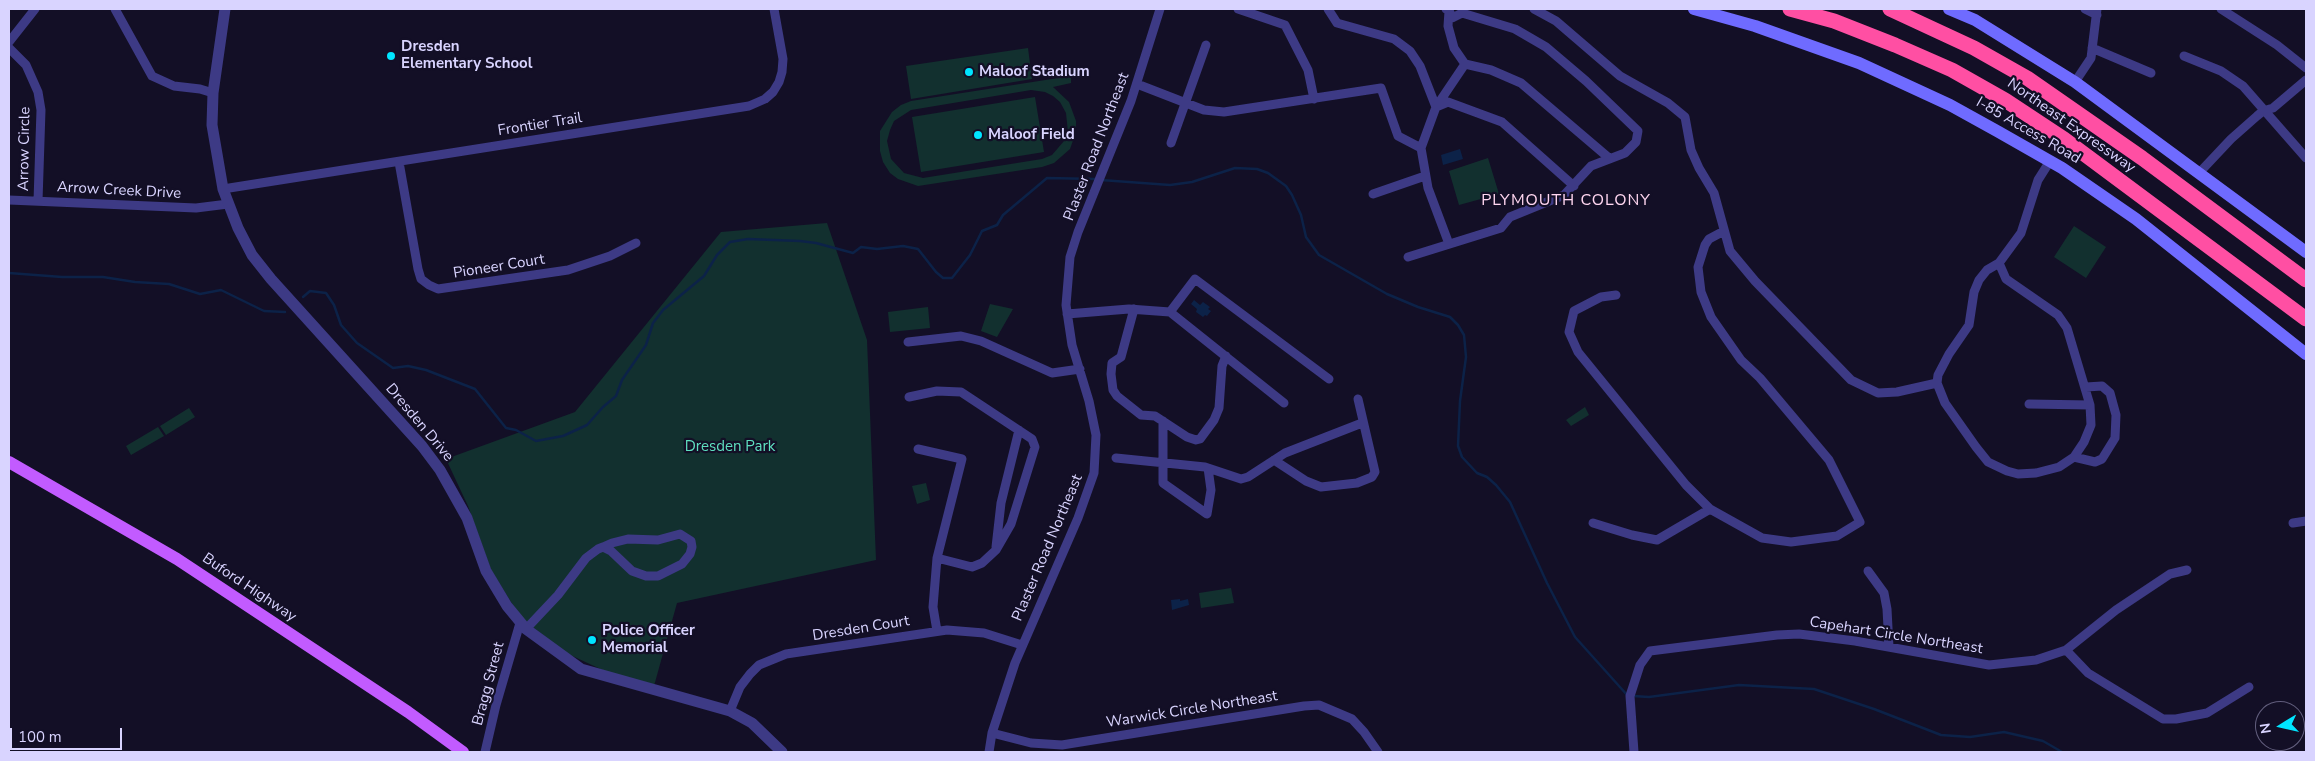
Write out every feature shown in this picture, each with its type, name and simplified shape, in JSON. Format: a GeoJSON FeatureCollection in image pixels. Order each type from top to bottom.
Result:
{"type":"FeatureCollection","features":[{"type":"Feature","properties":{"kind":"highway","name":"Northeast Expressway"},"geometry":{"type":"LineString","coordinates":[[1790,9],[1834,21],[1896,45],[1952,70],[2006,100],[2064,139],[2306,319]]}},
{"type":"Feature","properties":{"kind":"highway","name":"Northeast Expressway"},"geometry":{"type":"LineString","coordinates":[[1890,9],[1974,48],[2027,78],[2142,158],[2306,280]]}},
{"type":"Feature","properties":{"kind":"main road","name":"I-85 Access Road"},"geometry":{"type":"LineString","coordinates":[[1694,9],[1762,28],[1858,63],[1950,105],[2050,161],[2136,219],[2306,354]]}},
{"type":"Feature","properties":{"kind":"main road"},"geometry":{"type":"LineString","coordinates":[[1949,9],[1975,20],[2075,82],[2306,252]]}},
{"type":"Feature","properties":{"kind":"main road","name":"Buford Highway"},"geometry":{"type":"LineString","coordinates":[[9,462],[177,559],[408,712],[463,752]]}},
{"type":"Feature","properties":{"kind":"street"},"geometry":{"type":"LineString","coordinates":[[9,42],[35,9]]}},
{"type":"Feature","properties":{"kind":"street"},"geometry":{"type":"LineString","coordinates":[[115,9],[152,76],[174,86],[200,89],[213,93]]}},
{"type":"Feature","properties":{"kind":"street","name":"Dresden Drive"},"geometry":{"type":"LineString","coordinates":[[225,9],[213,93],[215,148],[228,204],[252,255],[271,280],[422,446],[440,470],[467,518],[486,571],[507,606],[523,626],[581,669],[730,711],[752,723],[782,752]]}},
{"type":"Feature","properties":{"kind":"street","name":"Frontier Trail"},"geometry":{"type":"LineString","coordinates":[[223,189],[749,106],[765,100],[779,82],[782,72],[783,60],[774,9]]}},
{"type":"Feature","properties":{"kind":"street","name":"Plaster Road Northeast"},"geometry":{"type":"LineString","coordinates":[[989,752],[992,733],[1022,645],[1078,518],[1096,465],[1096,435],[1090,401],[1072,345],[1067,314],[1066,286],[1070,257],[1100,175],[1137,84],[1160,9]]}},
{"type":"Feature","properties":{"kind":"street"},"geometry":{"type":"LineString","coordinates":[[1238,9],[1286,25],[1308,70],[1314,99]]}},
{"type":"Feature","properties":{"kind":"street"},"geometry":{"type":"LineString","coordinates":[[1328,9],[1337,23],[1394,39],[1410,51],[1420,66],[1436,107]]}},
{"type":"Feature","properties":{"kind":"street"},"geometry":{"type":"LineString","coordinates":[[1448,9],[1448,26],[1454,48],[1465,64],[1491,70],[1521,83],[1609,158]]}},
{"type":"Feature","properties":{"kind":"street"},"geometry":{"type":"LineString","coordinates":[[1408,257],[1501,228],[1510,217],[1564,195],[1591,166],[1625,153],[1636,142],[1638,131],[1586,81],[1546,47],[1515,29],[1462,14],[1452,18],[1448,9]]}},
{"type":"Feature","properties":{"kind":"street"},"geometry":{"type":"LineString","coordinates":[[1534,9],[1556,21],[1620,76],[1668,103],[1685,117],[1691,150],[1714,193],[1730,251],[1737,262],[1844,373],[1857,383],[1878,393],[1898,392],[1937,383]]}},
{"type":"Feature","properties":{"kind":"street"},"geometry":{"type":"LineString","coordinates":[[2075,82],[2090,58],[2097,12],[2085,9]]}},
{"type":"Feature","properties":{"kind":"street"},"geometry":{"type":"LineString","coordinates":[[2221,9],[2277,46],[2306,68]]}},
{"type":"Feature","properties":{"kind":"street"},"geometry":{"type":"LineString","coordinates":[[1171,143],[1206,45]]}},
{"type":"Feature","properties":{"kind":"street","name":"Arrow Circle"},"geometry":{"type":"LineString","coordinates":[[9,48],[26,65],[38,92],[41,118],[38,201]]}},
{"type":"Feature","properties":{"kind":"street"},"geometry":{"type":"LineString","coordinates":[[2092,48],[2151,73]]}},
{"type":"Feature","properties":{"kind":"street"},"geometry":{"type":"LineString","coordinates":[[2184,56],[2228,76],[2243,86],[2306,158]]}},
{"type":"Feature","properties":{"kind":"street"},"geometry":{"type":"LineString","coordinates":[[1449,244],[1428,188],[1421,148],[1436,107],[1465,64]]}},
{"type":"Feature","properties":{"kind":"street"},"geometry":{"type":"LineString","coordinates":[[2199,173],[2231,139],[2263,111],[2273,108],[2306,80]]}},
{"type":"Feature","properties":{"kind":"street"},"geometry":{"type":"LineString","coordinates":[[1137,84],[1204,110],[1224,112],[1381,88],[1398,136],[1421,148]]}},
{"type":"Feature","properties":{"kind":"street"},"geometry":{"type":"LineString","coordinates":[[1436,107],[1448,102],[1502,122],[1574,186]]}},
{"type":"Feature","properties":{"kind":"street"},"geometry":{"type":"LineString","coordinates":[[1999,263],[2010,282],[2058,315],[2067,328],[2090,404],[2091,425],[2088,435],[2074,457],[2059,467],[2036,474],[2018,474],[1988,462],[1946,403],[1937,383],[1938,375],[1949,354],[1970,325],[1974,292],[1979,280],[1987,270],[1999,263],[2021,233],[2038,180],[2050,161]]}},
{"type":"Feature","properties":{"kind":"street","name":"Pioneer Court"},"geometry":{"type":"LineString","coordinates":[[399,162],[421,279],[438,289],[568,270],[610,256],[636,243]]}},
{"type":"Feature","properties":{"kind":"street"},"geometry":{"type":"LineString","coordinates":[[1372,194],[1425,176]]}},
{"type":"Feature","properties":{"kind":"street","name":"Arrow Creek Drive"},"geometry":{"type":"LineString","coordinates":[[9,200],[196,208],[228,204]]}},
{"type":"Feature","properties":{"kind":"street"},"geometry":{"type":"LineString","coordinates":[[1616,295],[1602,297],[1574,312],[1570,332],[1578,352],[1686,485],[1710,509],[1762,538],[1791,542],[1837,536],[1860,522],[1829,460],[1760,378],[1741,360],[1711,317],[1701,292],[1698,267],[1709,239],[1724,232]]}},
{"type":"Feature","properties":{"kind":"street"},"geometry":{"type":"LineString","coordinates":[[1170,312],[1195,279],[1329,379]]}},
{"type":"Feature","properties":{"kind":"street"},"geometry":{"type":"LineString","coordinates":[[1134,309],[1120,357],[1112,363],[1113,390],[1117,396],[1141,415],[1155,416],[1187,437],[1196,440],[1200,439],[1214,420],[1218,408],[1222,366],[1226,356]]}},
{"type":"Feature","properties":{"kind":"street"},"geometry":{"type":"LineString","coordinates":[[1067,314],[1134,309],[1170,312],[1284,403]]}},
{"type":"Feature","properties":{"kind":"street"},"geometry":{"type":"LineString","coordinates":[[908,342],[961,336],[981,341],[1052,373],[1080,370]]}},
{"type":"Feature","properties":{"kind":"street"},"geometry":{"type":"LineString","coordinates":[[2074,457],[2095,462],[2102,459],[2115,438],[2116,415],[2110,393],[2102,386],[2086,387]]}},
{"type":"Feature","properties":{"kind":"street"},"geometry":{"type":"LineString","coordinates":[[909,397],[938,391],[961,392],[1032,439],[1035,447],[1034,457],[1011,524],[996,550],[982,563],[972,567],[937,558]]}},
{"type":"Feature","properties":{"kind":"street"},"geometry":{"type":"LineString","coordinates":[[1274,460],[1306,481],[1321,487],[1357,483],[1372,477],[1375,472],[1362,423],[1358,399]]}},
{"type":"Feature","properties":{"kind":"street"},"geometry":{"type":"LineString","coordinates":[[2029,404],[2090,404]]}},
{"type":"Feature","properties":{"kind":"street"},"geometry":{"type":"LineString","coordinates":[[1163,421],[1163,483],[1207,514],[1211,490],[1208,468]]}},
{"type":"Feature","properties":{"kind":"street"},"geometry":{"type":"LineString","coordinates":[[1116,458],[1208,468],[1241,479],[1248,477],[1284,453],[1362,423]]}},
{"type":"Feature","properties":{"kind":"street"},"geometry":{"type":"LineString","coordinates":[[996,550],[1001,503],[1019,430]]}},
{"type":"Feature","properties":{"kind":"street"},"geometry":{"type":"LineString","coordinates":[[918,449],[962,459],[937,558],[933,606],[938,631]]}},
{"type":"Feature","properties":{"kind":"street"},"geometry":{"type":"LineString","coordinates":[[1593,523],[1632,535],[1657,540],[1710,509]]}},
{"type":"Feature","properties":{"kind":"street"},"geometry":{"type":"LineString","coordinates":[[2293,523],[2306,521]]}},
{"type":"Feature","properties":{"kind":"street"},"geometry":{"type":"LineString","coordinates":[[523,626],[558,595],[586,558],[603,547],[628,539],[658,540],[680,534],[686,535],[691,541],[692,547],[690,554],[682,564],[658,576],[646,576],[632,570],[603,547]]}},
{"type":"Feature","properties":{"kind":"street","name":"Capehart Circle Northeast"},"geometry":{"type":"LineString","coordinates":[[1634,752],[1630,696],[1640,665],[1650,651],[1777,634],[1799,634],[1889,647],[1989,665],[2036,660],[2066,650],[2116,610],[2170,574],[2187,570]]}},
{"type":"Feature","properties":{"kind":"street"},"geometry":{"type":"LineString","coordinates":[[1868,571],[1884,594],[1888,617],[1889,647]]}},
{"type":"Feature","properties":{"kind":"street","name":"Bragg Street"},"geometry":{"type":"LineString","coordinates":[[485,752],[496,705],[523,626]]}},
{"type":"Feature","properties":{"kind":"street","name":"Dresden Court"},"geometry":{"type":"LineString","coordinates":[[730,711],[740,687],[758,665],[786,654],[938,631],[966,630],[984,633],[1022,645]]}},
{"type":"Feature","properties":{"kind":"street"},"geometry":{"type":"LineString","coordinates":[[2066,650],[2088,673],[2144,709],[2163,718],[2176,719],[2207,713],[2249,687]]}},
{"type":"Feature","properties":{"kind":"street","name":"Warwick Circle Northeast"},"geometry":{"type":"LineString","coordinates":[[992,733],[1031,743],[1062,746],[1319,705],[1352,720],[1364,732],[1378,752]]}},
{"type":"Feature","properties":{"kind":"green space","name":"Maloof Stadium"},"geometry":{"type":"Polygon","coordinates":[[[1028,48],[1032,79],[911,99],[906,66],[1028,48]]]}},
{"type":"Feature","properties":{"kind":"green space"},"geometry":{"type":"Polygon","coordinates":[[[1071,76],[1071,83],[1053,87],[1069,102],[1076,121],[1076,132],[1070,149],[1054,163],[1042,167],[918,186],[898,179],[890,173],[883,162],[880,151],[880,131],[892,112],[901,105],[911,101],[1071,76]],[[1031,90],[911,110],[894,121],[890,130],[887,141],[891,159],[904,173],[923,178],[1042,159],[1052,155],[1064,141],[1068,132],[1066,113],[1060,102],[1045,92],[1031,90]]]}},
{"type":"Feature","properties":{"kind":"green space","name":"Maloof Field"},"geometry":{"type":"Polygon","coordinates":[[[1035,97],[1044,152],[921,172],[912,117],[1035,97]]]}},
{"type":"Feature","properties":{"kind":"green space"},"geometry":{"type":"Polygon","coordinates":[[[1488,158],[1499,194],[1459,205],[1449,171],[1488,158]]]}},
{"type":"Feature","properties":{"kind":"green space","name":"Dresden Park"},"geometry":{"type":"Polygon","coordinates":[[[827,223],[867,340],[876,560],[677,603],[654,686],[607,672],[566,653],[521,618],[491,570],[468,506],[446,459],[575,412],[721,232],[827,223]]]}},
{"type":"Feature","properties":{"kind":"green space"},"geometry":{"type":"Polygon","coordinates":[[[2074,226],[2106,247],[2086,278],[2054,257],[2074,226]]]}},
{"type":"Feature","properties":{"kind":"green space"},"geometry":{"type":"Polygon","coordinates":[[[990,304],[1013,309],[997,337],[981,331],[990,304]]]}},
{"type":"Feature","properties":{"kind":"green space"},"geometry":{"type":"Polygon","coordinates":[[[928,307],[930,328],[890,332],[888,312],[928,307]]]}},
{"type":"Feature","properties":{"kind":"green space"},"geometry":{"type":"Polygon","coordinates":[[[1585,407],[1589,415],[1571,426],[1566,420],[1585,407]]]}},
{"type":"Feature","properties":{"kind":"green space"},"geometry":{"type":"Polygon","coordinates":[[[189,408],[195,417],[166,435],[160,426],[189,408]]]}},
{"type":"Feature","properties":{"kind":"green space"},"geometry":{"type":"Polygon","coordinates":[[[158,427],[164,436],[131,455],[126,446],[158,427]]]}},
{"type":"Feature","properties":{"kind":"green space"},"geometry":{"type":"Polygon","coordinates":[[[926,483],[930,500],[917,504],[912,486],[926,483]]]}},
{"type":"Feature","properties":{"kind":"green space"},"geometry":{"type":"Polygon","coordinates":[[[1231,588],[1234,603],[1201,608],[1199,593],[1231,588]]]}},
{"type":"Feature","properties":{"kind":"water"},"geometry":{"type":"Polygon","coordinates":[[[1460,149],[1463,159],[1443,165],[1441,155],[1460,149]]]}},
{"type":"Feature","properties":{"kind":"water"},"geometry":{"type":"Polygon","coordinates":[[[1194,300],[1200,305],[1203,302],[1210,307],[1208,309],[1211,311],[1207,316],[1203,317],[1196,312],[1197,309],[1191,304],[1194,300]]]}},
{"type":"Feature","properties":{"kind":"water"},"geometry":{"type":"Polygon","coordinates":[[[1180,599],[1180,601],[1188,599],[1189,605],[1172,610],[1171,600],[1180,599]]]}},
{"type":"Feature","properties":{"kind":"waterway"},"geometry":{"type":"LineString","coordinates":[[1101,180],[1170,185],[1192,182],[1235,168],[1257,169],[1268,173],[1286,186],[1292,195],[1301,215],[1306,237],[1319,255],[1387,294],[1418,307],[1450,317],[1464,335],[1466,357],[1460,401],[1458,446],[1462,457],[1477,473],[1487,477],[1496,485],[1510,502],[1547,583],[1575,637],[1628,696]]}},
{"type":"Feature","properties":{"kind":"waterway"},"geometry":{"type":"LineString","coordinates":[[303,297],[310,291],[326,293],[334,305],[341,325],[357,343],[393,368],[408,366],[426,370],[475,389],[506,428],[516,430],[536,441],[563,436],[587,425],[616,396],[622,380],[646,345],[653,323],[663,310],[704,276],[717,255],[730,242],[748,239],[800,241],[816,243],[853,253],[861,247],[877,249],[903,246],[918,249],[943,278],[952,278],[970,255],[982,231],[997,225],[1003,215],[1047,178],[1096,179]]}},
{"type":"Feature","properties":{"kind":"waterway"},"geometry":{"type":"LineString","coordinates":[[9,273],[62,277],[103,277],[135,282],[169,284],[200,294],[221,290],[264,311],[285,312]]}},
{"type":"Feature","properties":{"kind":"waterway"},"geometry":{"type":"LineString","coordinates":[[1633,696],[1649,697],[1739,685],[1814,689],[1874,709],[1941,735],[1970,737],[2004,732],[2043,741],[2062,752]]}},
{"type":"Feature","properties":{"kind":"place","name":"Dresden Elementary School"},"geometry":{"type":"Point","coordinates":[391,56]}},
{"type":"Feature","properties":{"kind":"place","name":"Maloof Stadium"},"geometry":{"type":"Point","coordinates":[969,72]}},
{"type":"Feature","properties":{"kind":"place","name":"Maloof Field"},"geometry":{"type":"Point","coordinates":[978,135]}},
{"type":"Feature","properties":{"kind":"place","name":"Police Officer Memorial"},"geometry":{"type":"Point","coordinates":[592,640]}},
{"type":"Feature","properties":{"kind":"district","name":"PLYMOUTH COLONY"},"geometry":{"type":"Point","coordinates":[1566,201]}}]}
